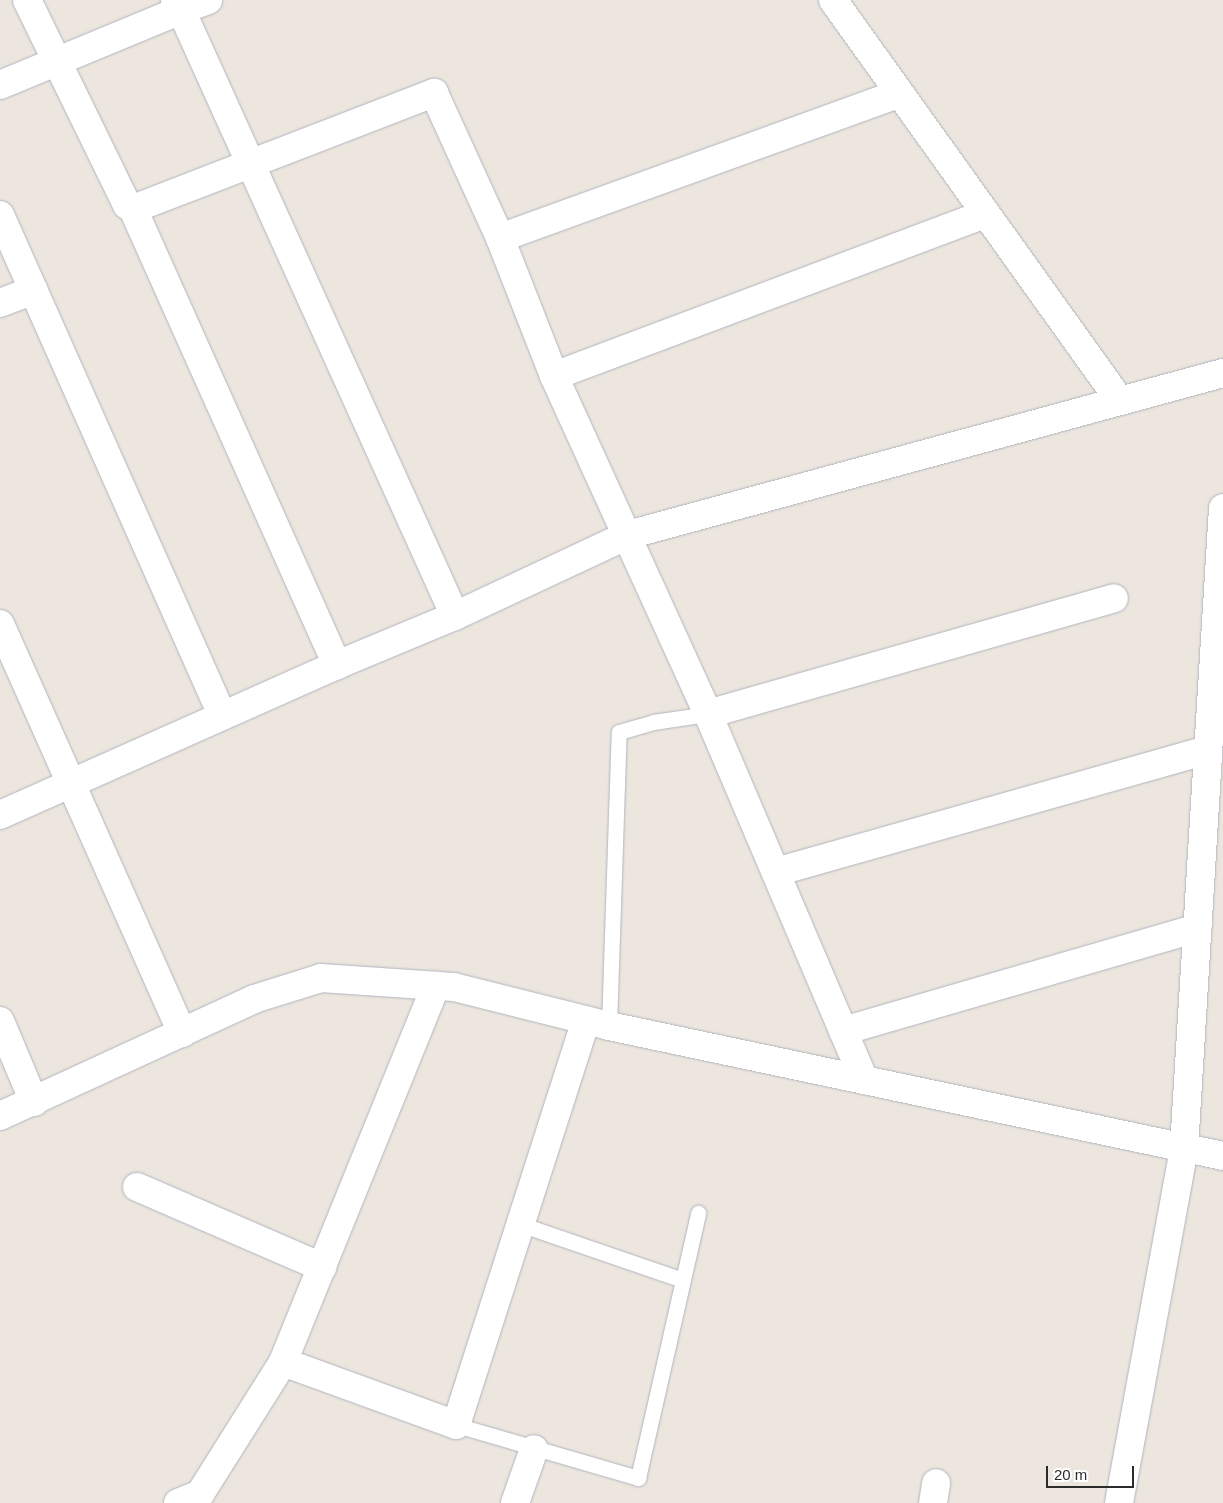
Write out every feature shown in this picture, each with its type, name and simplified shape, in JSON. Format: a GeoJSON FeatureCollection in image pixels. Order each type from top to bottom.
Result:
{"type":"FeatureCollection","features":[{"type":"Feature","properties":{"kind":"street"},"geometry":{"type":"LineString","coordinates":[[27,0],[58,60],[127,205],[133,209],[337,664]]}},
{"type":"Feature","properties":{"kind":"street"},"geometry":{"type":"LineString","coordinates":[[0,85],[178,5],[208,0]]}},
{"type":"Feature","properties":{"kind":"street"},"geometry":{"type":"LineString","coordinates":[[833,0],[898,94],[1120,401]]}},
{"type":"Feature","properties":{"kind":"street"},"geometry":{"type":"LineString","coordinates":[[178,5],[455,616]]}},
{"type":"Feature","properties":{"kind":"street"},"geometry":{"type":"LineString","coordinates":[[133,209],[250,162],[434,93],[500,238],[554,376],[708,714],[864,1080]]}},
{"type":"Feature","properties":{"kind":"street"},"geometry":{"type":"LineString","coordinates":[[500,238],[898,94]]}},
{"type":"Feature","properties":{"kind":"street"},"geometry":{"type":"LineString","coordinates":[[554,376],[986,214]]}},
{"type":"Feature","properties":{"kind":"street"},"geometry":{"type":"LineString","coordinates":[[0,215],[222,716]]}},
{"type":"Feature","properties":{"kind":"street"},"geometry":{"type":"LineString","coordinates":[[0,303],[34,290]]}},
{"type":"Feature","properties":{"kind":"street"},"geometry":{"type":"LineString","coordinates":[[0,815],[337,664],[455,616],[628,535],[1223,373]]}},
{"type":"Feature","properties":{"kind":"street"},"geometry":{"type":"LineString","coordinates":[[1119,1503],[1184,1148],[1223,508]]}},
{"type":"Feature","properties":{"kind":"street"},"geometry":{"type":"LineString","coordinates":[[708,714],[1114,598]]}},
{"type":"Feature","properties":{"kind":"street"},"geometry":{"type":"LineString","coordinates":[[0,624],[182,1033]]}},
{"type":"Feature","properties":{"kind":"street"},"geometry":{"type":"LineString","coordinates":[[776,872],[1208,750]]}},
{"type":"Feature","properties":{"kind":"street"},"geometry":{"type":"LineString","coordinates":[[843,1032],[1197,928]]}},
{"type":"Feature","properties":{"kind":"street"},"geometry":{"type":"LineString","coordinates":[[0,1116],[34,1102],[254,999],[321,978],[454,987],[598,1023],[1223,1156]]}},
{"type":"Feature","properties":{"kind":"street"},"geometry":{"type":"LineString","coordinates":[[178,1503],[200,1494],[283,1362],[436,986]]}},
{"type":"Feature","properties":{"kind":"street"},"geometry":{"type":"LineString","coordinates":[[0,1020],[34,1102]]}},
{"type":"Feature","properties":{"kind":"street"},"geometry":{"type":"LineString","coordinates":[[283,1362],[456,1425],[520,1224],[598,1023]]}},
{"type":"Feature","properties":{"kind":"street"},"geometry":{"type":"LineString","coordinates":[[137,1186],[322,1267]]}},
{"type":"Feature","properties":{"kind":"street"},"geometry":{"type":"LineString","coordinates":[[516,1503],[534,1449]]}},
{"type":"Feature","properties":{"kind":"lane"},"geometry":{"type":"LineString","coordinates":[[598,1023],[620,732],[653,722],[708,714]]}},
{"type":"Feature","properties":{"kind":"lane"},"geometry":{"type":"LineString","coordinates":[[456,1425],[638,1478],[698,1213]]}},
{"type":"Feature","properties":{"kind":"lane"},"geometry":{"type":"LineString","coordinates":[[520,1224],[682,1280]]}}]}
